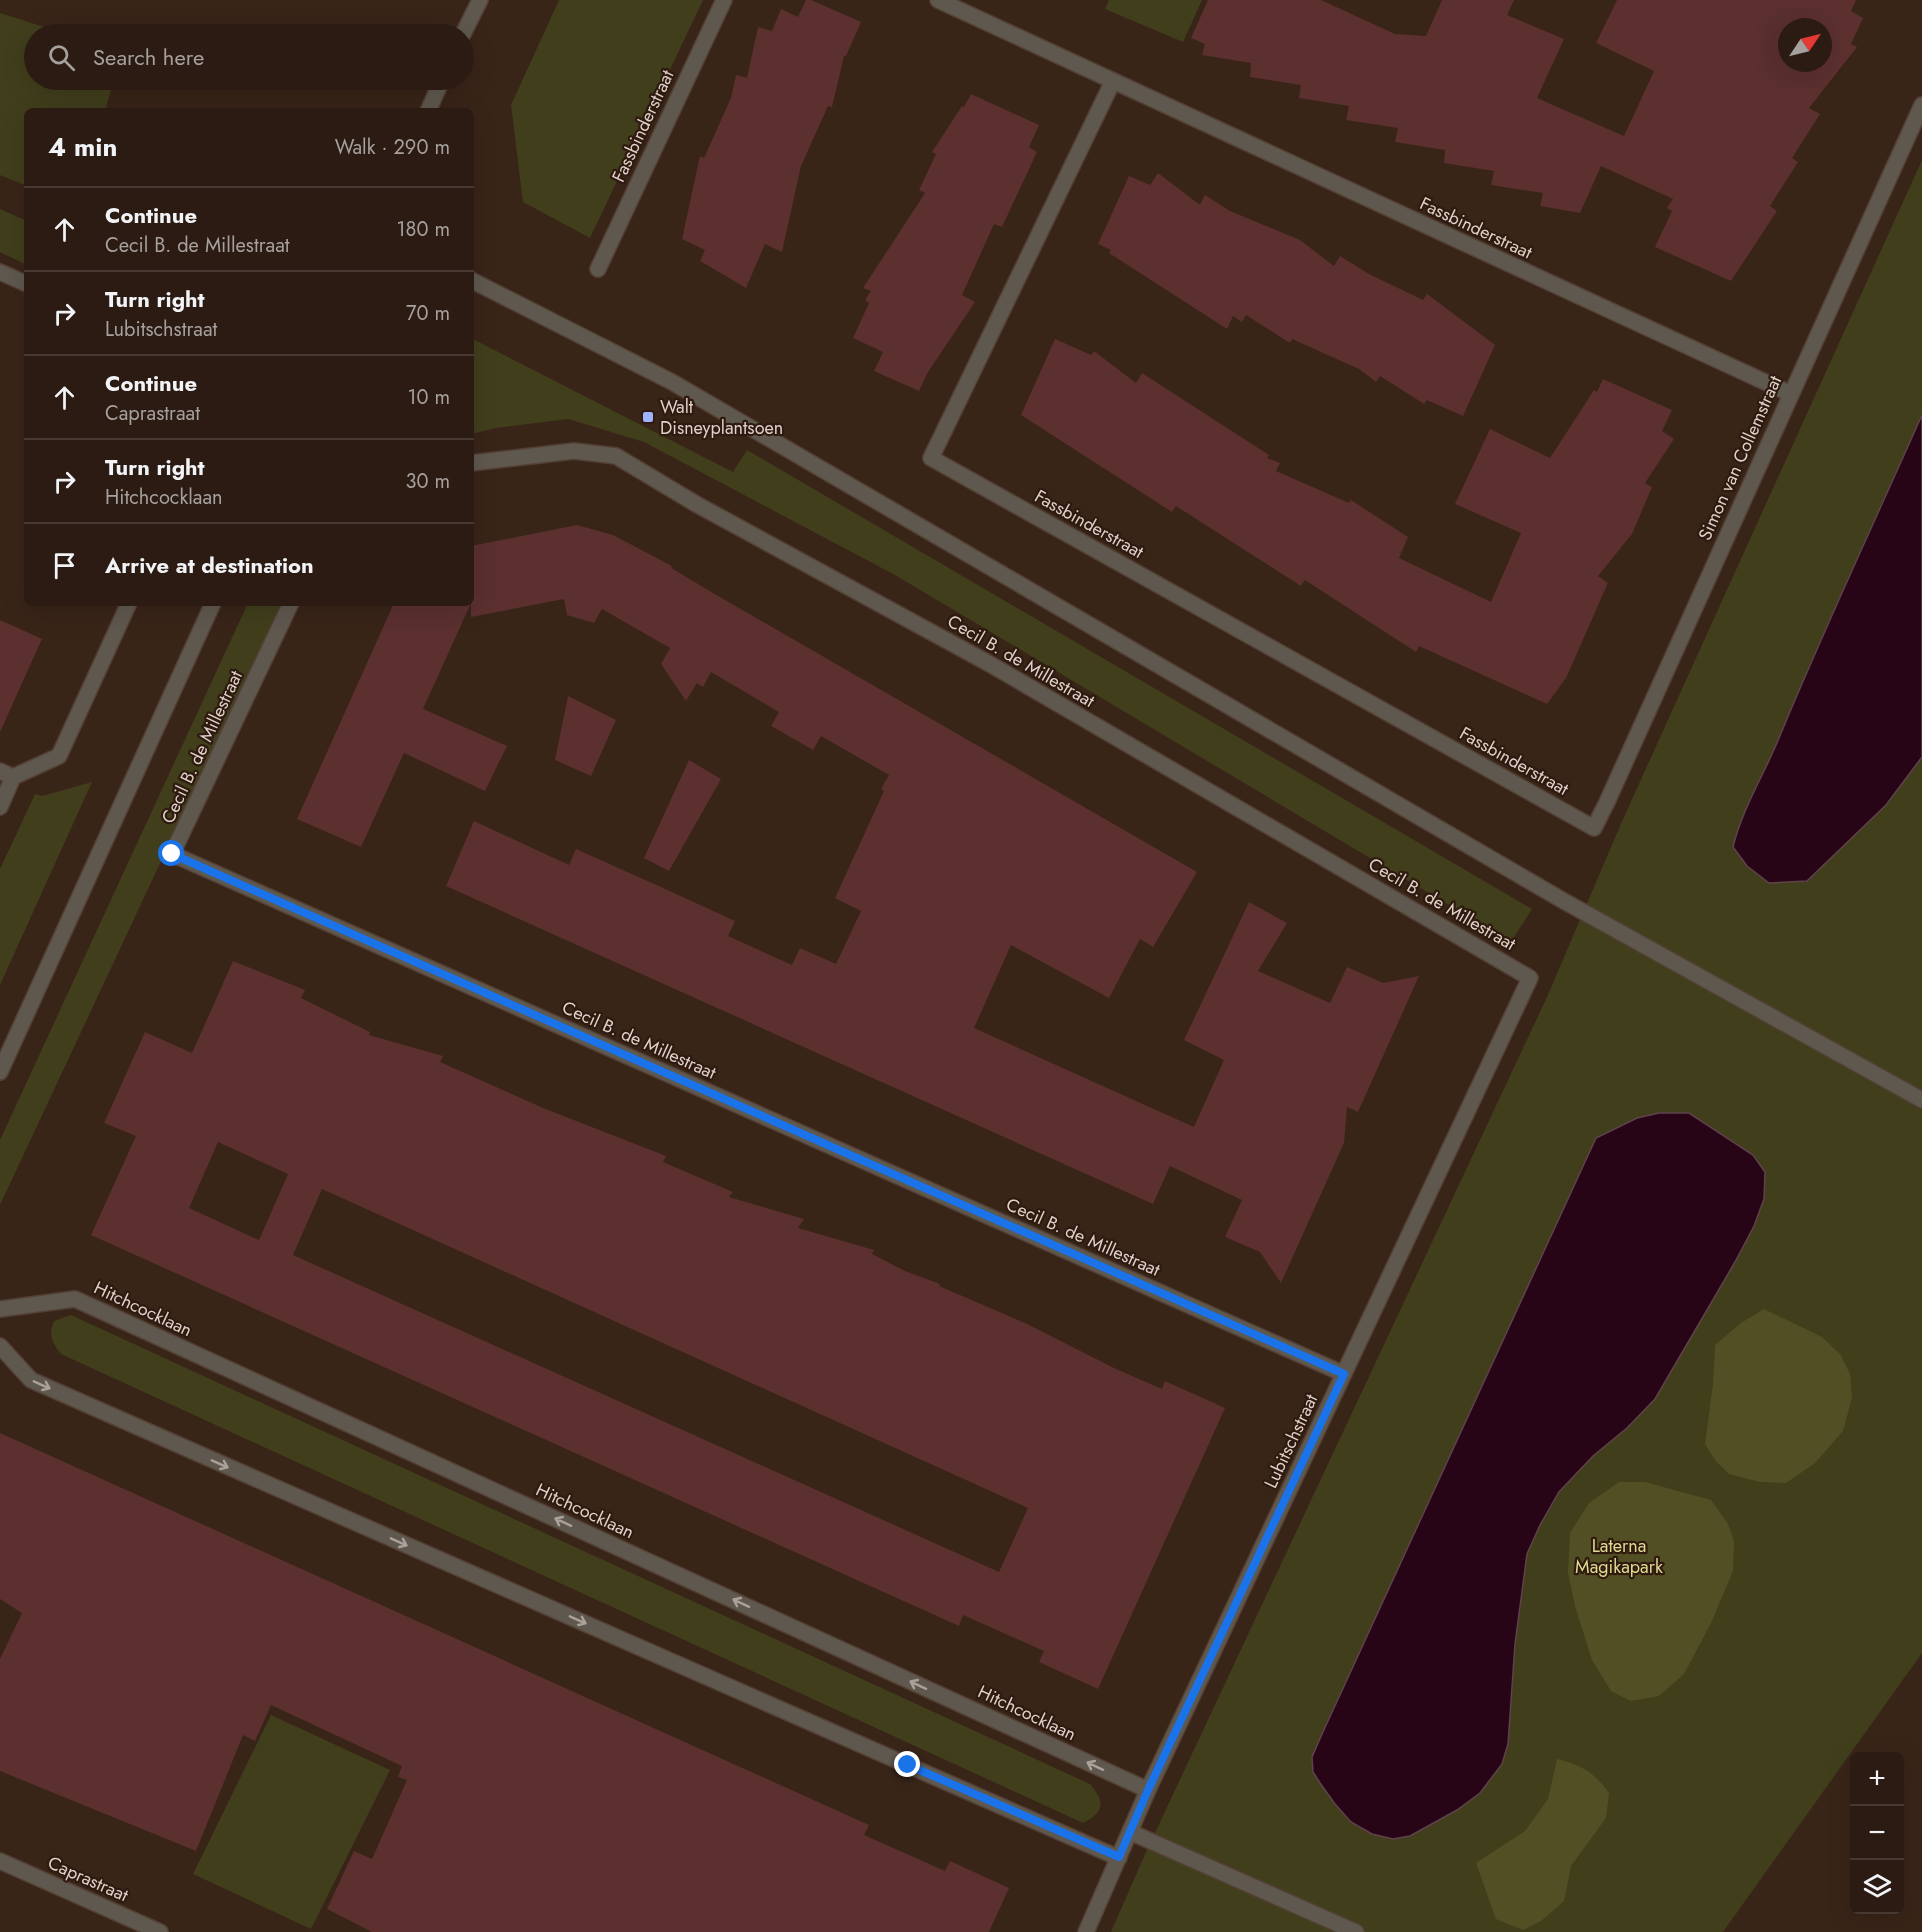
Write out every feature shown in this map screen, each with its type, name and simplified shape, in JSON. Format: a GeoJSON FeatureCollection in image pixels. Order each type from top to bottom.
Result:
{"type":"FeatureCollection","features":[{"type":"Feature","properties":{"kind":"street"},"geometry":{"type":"LineString","coordinates":[[468,24],[480,0]]}},
{"type":"Feature","properties":{"kind":"street","name":"Fassbinderstraat"},"geometry":{"type":"LineString","coordinates":[[598,269],[724,0]]}},
{"type":"Feature","properties":{"kind":"street","name":"Fassbinderstraat"},"geometry":{"type":"LineString","coordinates":[[938,0],[1791,394]]}},
{"type":"Feature","properties":{"kind":"street","name":"Fassbinderstraat"},"geometry":{"type":"LineString","coordinates":[[1113,81],[931,458],[1594,828]]}},
{"type":"Feature","properties":{"kind":"street"},"geometry":{"type":"LineString","coordinates":[[429,108],[437,90]]}},
{"type":"Feature","properties":{"kind":"street","name":"Simon van Collemstraat"},"geometry":{"type":"LineString","coordinates":[[1594,828],[1922,105]]}},
{"type":"Feature","properties":{"kind":"street"},"geometry":{"type":"LineString","coordinates":[[0,272],[24,283]]}},
{"type":"Feature","properties":{"kind":"street"},"geometry":{"type":"LineString","coordinates":[[474,282],[672,382],[1562,900],[1922,1100]]}},
{"type":"Feature","properties":{"kind":"street","name":"Cecil B. de Millestraat"},"geometry":{"type":"LineString","coordinates":[[474,463],[574,451],[616,456],[696,504],[988,663],[1530,978]]}},
{"type":"Feature","properties":{"kind":"street"},"geometry":{"type":"LineString","coordinates":[[0,807],[7,774],[59,756],[128,606]]}},
{"type":"Feature","properties":{"kind":"street"},"geometry":{"type":"LineString","coordinates":[[0,1072],[212,606]]}},
{"type":"Feature","properties":{"kind":"street","name":"Cecil B. de Millestraat"},"geometry":{"type":"LineString","coordinates":[[290,606],[172,854],[1344,1374]]}},
{"type":"Feature","properties":{"kind":"street","name":"Lubitschstraat"},"geometry":{"type":"LineString","coordinates":[[1148,1790],[1530,978]]}},
{"type":"Feature","properties":{"kind":"street","name":"Hitchcocklaan"},"geometry":{"type":"LineString","coordinates":[[0,1309],[75,1299],[1148,1790]]}},
{"type":"Feature","properties":{"kind":"street"},"geometry":{"type":"LineString","coordinates":[[0,1346],[31,1380],[1119,1857]]}},
{"type":"Feature","properties":{"kind":"street"},"geometry":{"type":"LineString","coordinates":[[1086,1932],[1148,1790]]}},
{"type":"Feature","properties":{"kind":"street"},"geometry":{"type":"LineString","coordinates":[[1130,1832],[1356,1932]]}},
{"type":"Feature","properties":{"kind":"street","name":"Caprastraat"},"geometry":{"type":"LineString","coordinates":[[0,1862],[160,1932]]}},
{"type":"Feature","properties":{"kind":"green space"},"geometry":{"type":"Polygon","coordinates":[[[559,0],[703,0],[590,238],[523,202],[511,105],[559,0]]]}},
{"type":"Feature","properties":{"kind":"green space"},"geometry":{"type":"Polygon","coordinates":[[[1109,0],[1202,0],[1183,42],[1105,9],[1109,0]]]}},
{"type":"Feature","properties":{"kind":"green space"},"geometry":{"type":"Polygon","coordinates":[[[0,13],[35,24],[24,24],[24,90],[111,90],[106,108],[24,108],[24,185],[0,175],[0,13]]]}},
{"type":"Feature","properties":{"kind":"green space","name":"Laterna Magikapark"},"geometry":{"type":"Polygon","coordinates":[[[1922,160],[1922,1653],[1723,1932],[1111,1932],[1146,1852],[1547,997],[1623,819],[1922,160]]]}},
{"type":"Feature","properties":{"kind":"green space"},"geometry":{"type":"Polygon","coordinates":[[[0,209],[24,220],[24,264],[0,252],[0,209]]]}},
{"type":"Feature","properties":{"kind":"green space"},"geometry":{"type":"Polygon","coordinates":[[[474,340],[733,472],[747,450],[1532,909],[1511,942],[895,575],[644,442],[568,419],[496,428],[474,433],[474,340]]]}},
{"type":"Feature","properties":{"kind":"green space"},"geometry":{"type":"Polygon","coordinates":[[[247,606],[281,606],[0,1205],[0,1140],[247,606]]]}},
{"type":"Feature","properties":{"kind":"green space"},"geometry":{"type":"Polygon","coordinates":[[[92,782],[0,985],[0,869],[35,794],[42,796],[92,782]]]}},
{"type":"Feature","properties":{"kind":"green space"},"geometry":{"type":"Polygon","coordinates":[[[1764,1309],[1822,1337],[1840,1354],[1850,1374],[1852,1398],[1843,1431],[1815,1463],[1786,1483],[1760,1482],[1729,1474],[1715,1460],[1705,1444],[1713,1384],[1715,1345],[1741,1323],[1764,1309]]]}},
{"type":"Feature","properties":{"kind":"green space"},"geometry":{"type":"Polygon","coordinates":[[[71,1315],[1090,1784],[1100,1801],[1099,1811],[1083,1823],[61,1354],[52,1338],[52,1326],[54,1321],[71,1315]]]}},
{"type":"Feature","properties":{"kind":"green space"},"geometry":{"type":"Polygon","coordinates":[[[1619,1482],[1645,1482],[1711,1500],[1728,1524],[1734,1541],[1733,1571],[1711,1623],[1684,1674],[1659,1696],[1631,1701],[1611,1691],[1592,1660],[1575,1606],[1568,1573],[1570,1533],[1589,1503],[1619,1482]]]}},
{"type":"Feature","properties":{"kind":"green space"},"geometry":{"type":"Polygon","coordinates":[[[271,1715],[390,1770],[311,1929],[193,1874],[271,1715]]]}},
{"type":"Feature","properties":{"kind":"green space"},"geometry":{"type":"Polygon","coordinates":[[[1557,1759],[1586,1770],[1609,1793],[1606,1818],[1571,1866],[1564,1901],[1541,1921],[1523,1930],[1496,1919],[1476,1863],[1525,1831],[1548,1799],[1557,1759]]]}},
{"type":"Feature","properties":{"kind":"shaded area"},"geometry":{"type":"Polygon","coordinates":[[[1922,415],[1922,757],[1886,805],[1807,881],[1769,883],[1747,866],[1733,847],[1737,833],[1831,616],[1922,415]]]}},
{"type":"Feature","properties":{"kind":"shaded area"},"geometry":{"type":"Polygon","coordinates":[[[1659,1113],[1689,1113],[1753,1155],[1765,1172],[1764,1199],[1754,1226],[1655,1399],[1627,1428],[1593,1456],[1559,1492],[1540,1525],[1527,1554],[1515,1644],[1508,1744],[1502,1764],[1480,1793],[1457,1810],[1410,1836],[1393,1839],[1372,1834],[1351,1822],[1335,1804],[1313,1772],[1312,1757],[1596,1138],[1637,1118],[1659,1113]]]}},
{"type":"Feature","properties":{"kind":"building"},"geometry":{"type":"Polygon","coordinates":[[[806,0],[811,0],[861,22],[844,56],[832,107],[828,106],[801,166],[782,252],[765,244],[746,288],[700,261],[705,250],[682,239],[700,156],[704,158],[731,98],[736,75],[747,78],[758,27],[772,31],[781,9],[798,17],[806,0]]]}},
{"type":"Feature","properties":{"kind":"building"},"geometry":{"type":"Polygon","coordinates":[[[1208,0],[1321,0],[1395,34],[1426,36],[1442,0],[1514,0],[1507,15],[1564,39],[1537,98],[1624,136],[1654,71],[1596,43],[1617,0],[1856,0],[1851,11],[1863,18],[1851,44],[1857,47],[1809,108],[1820,114],[1792,158],[1798,162],[1770,206],[1777,211],[1731,281],[1655,247],[1672,211],[1667,208],[1673,199],[1601,166],[1580,213],[1540,206],[1543,193],[1491,185],[1494,171],[1444,163],[1445,150],[1395,142],[1398,128],[1346,120],[1349,106],[1299,98],[1301,85],[1250,77],[1251,63],[1202,55],[1205,44],[1191,38],[1208,0]]]}},
{"type":"Feature","properties":{"kind":"building"},"geometry":{"type":"Polygon","coordinates":[[[971,94],[1039,125],[1029,147],[1037,152],[1002,227],[994,224],[962,295],[975,302],[928,372],[919,391],[874,371],[883,352],[853,338],[869,303],[865,300],[871,291],[863,288],[925,193],[919,190],[936,154],[932,152],[971,94]]]}},
{"type":"Feature","properties":{"kind":"building"},"geometry":{"type":"Polygon","coordinates":[[[1158,173],[1200,205],[1205,195],[1230,211],[1300,240],[1334,266],[1340,256],[1369,274],[1423,300],[1427,294],[1495,345],[1463,416],[1427,400],[1424,404],[1380,376],[1376,382],[1359,369],[1292,339],[1290,343],[1246,315],[1242,322],[1233,316],[1227,329],[1109,253],[1111,250],[1098,244],[1129,176],[1150,185],[1158,173]]]}},
{"type":"Feature","properties":{"kind":"building"},"geometry":{"type":"Polygon","coordinates":[[[1055,339],[1091,355],[1094,351],[1136,383],[1142,373],[1269,455],[1267,458],[1280,463],[1276,471],[1349,503],[1351,500],[1408,537],[1399,558],[1491,602],[1521,533],[1455,504],[1490,429],[1550,458],[1594,390],[1597,392],[1603,379],[1672,410],[1662,431],[1674,439],[1645,483],[1652,487],[1632,534],[1598,576],[1608,583],[1566,678],[1547,704],[1419,646],[1416,652],[1305,580],[1301,586],[1176,506],[1172,512],[1021,415],[1055,339]]]}},
{"type":"Feature","properties":{"kind":"building"},"geometry":{"type":"Polygon","coordinates":[[[577,525],[613,535],[672,566],[671,568],[725,600],[1197,872],[1153,947],[1140,939],[1109,998],[1011,945],[974,1028],[1194,1127],[1224,1060],[1184,1040],[1249,902],[1287,923],[1258,971],[1330,1003],[1347,967],[1383,983],[1419,976],[1358,1112],[1347,1107],[1344,1143],[1281,1283],[1260,1252],[1225,1237],[1242,1200],[1170,1166],[1153,1204],[446,886],[474,821],[569,865],[576,849],[672,892],[735,921],[728,936],[792,965],[800,948],[836,964],[861,911],[835,898],[884,791],[881,789],[889,775],[821,736],[813,750],[771,726],[779,712],[711,672],[703,687],[697,683],[686,701],[661,664],[670,648],[602,609],[594,623],[567,615],[564,599],[471,617],[471,606],[474,606],[474,545],[577,525]]]}},
{"type":"Feature","properties":{"kind":"building"},"geometry":{"type":"Polygon","coordinates":[[[393,606],[470,606],[423,709],[507,746],[485,791],[404,753],[361,847],[297,819],[393,606]]]}},
{"type":"Feature","properties":{"kind":"building"},"geometry":{"type":"Polygon","coordinates":[[[0,620],[42,639],[0,732],[0,620]]]}},
{"type":"Feature","properties":{"kind":"building"},"geometry":{"type":"Polygon","coordinates":[[[568,696],[616,720],[591,776],[555,760],[568,696]]]}},
{"type":"Feature","properties":{"kind":"building"},"geometry":{"type":"Polygon","coordinates":[[[689,760],[721,779],[669,871],[644,858],[689,760]]]}},
{"type":"Feature","properties":{"kind":"building"},"geometry":{"type":"Polygon","coordinates":[[[233,961],[305,990],[301,998],[370,1032],[369,1035],[443,1056],[440,1062],[543,1108],[666,1156],[663,1162],[733,1192],[729,1197],[804,1219],[798,1228],[874,1250],[872,1254],[905,1271],[940,1284],[939,1286],[1025,1323],[1116,1369],[1162,1389],[1165,1381],[1225,1408],[1098,1689],[1039,1662],[1044,1651],[963,1615],[959,1626],[91,1235],[136,1136],[104,1123],[145,1032],[192,1053],[233,961]],[[218,1142],[189,1208],[259,1240],[288,1174],[218,1142]],[[322,1189],[293,1255],[999,1572],[1028,1508],[322,1189]]]}},
{"type":"Feature","properties":{"kind":"building"},"geometry":{"type":"Polygon","coordinates":[[[0,1433],[869,1825],[864,1835],[945,1871],[950,1861],[1009,1888],[989,1932],[372,1932],[327,1909],[354,1851],[372,1859],[407,1780],[398,1777],[402,1766],[271,1705],[255,1741],[243,1735],[196,1851],[0,1771],[0,1659],[22,1613],[0,1599],[0,1433]]]}},
{"type":"Feature","properties":{"kind":"place","name":"Walt Disneyplantsoen"},"geometry":{"type":"Point","coordinates":[648,417]}},
{"type":"Feature","properties":{"kind":"route"},"geometry":{"type":"LineString","coordinates":[[172,854],[1344,1374],[1148,1790],[1119,1857],[908,1765]]}}]}
